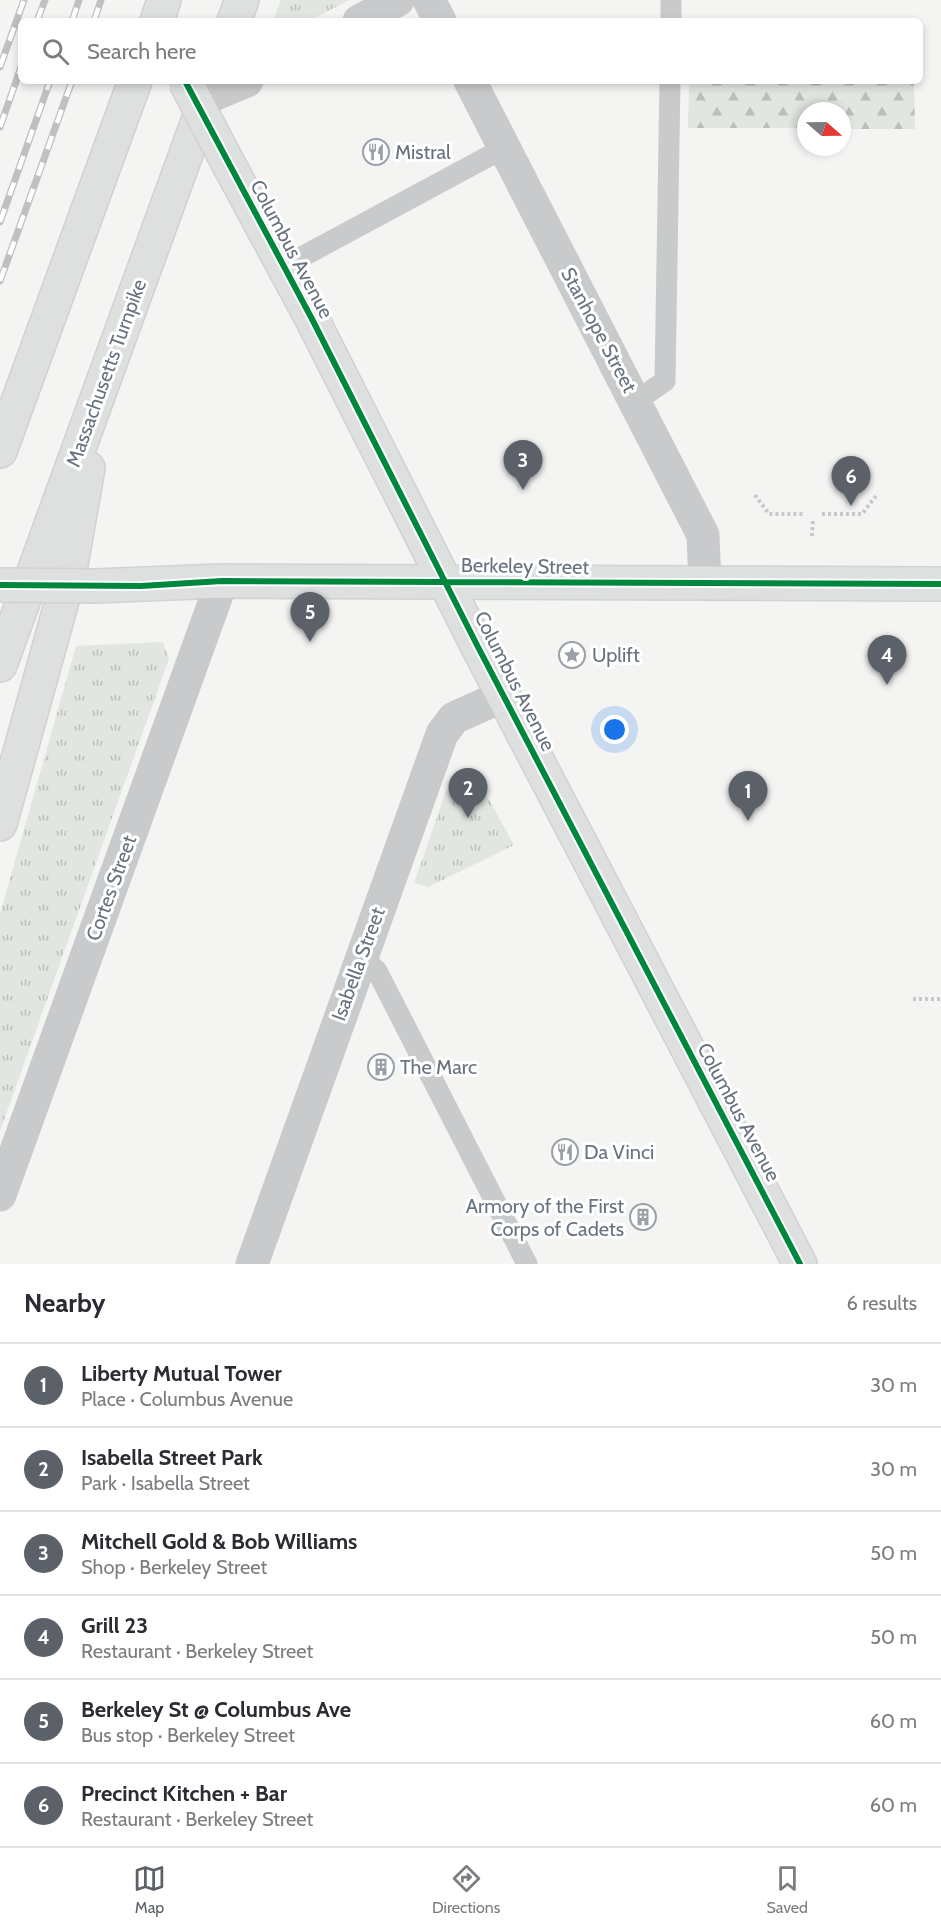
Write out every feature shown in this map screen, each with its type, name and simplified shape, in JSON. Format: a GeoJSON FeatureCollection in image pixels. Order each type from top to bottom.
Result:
{"type":"FeatureCollection","features":[{"type":"Feature","properties":{"kind":"main road"},"geometry":{"type":"LineString","coordinates":[[143,0],[153,18]]}},
{"type":"Feature","properties":{"kind":"main road"},"geometry":{"type":"LineString","coordinates":[[156,18],[164,0]]}},
{"type":"Feature","properties":{"kind":"main road"},"geometry":{"type":"LineString","coordinates":[[235,18],[242,0]]}},
{"type":"Feature","properties":{"kind":"main road"},"geometry":{"type":"LineString","coordinates":[[0,451],[134,84]]}},
{"type":"Feature","properties":{"kind":"main road","name":"Columbus Avenue"},"geometry":{"type":"LineString","coordinates":[[198,88],[228,163],[800,1264]]}},
{"type":"Feature","properties":{"kind":"main road","name":"Massachusetts Turnpike"},"geometry":{"type":"LineString","coordinates":[[0,665],[102,386],[198,88]]}},
{"type":"Feature","properties":{"kind":"main road"},"geometry":{"type":"LineString","coordinates":[[0,824],[69,576],[102,386]]}},
{"type":"Feature","properties":{"kind":"main road","name":"Berkeley Street"},"geometry":{"type":"LineString","coordinates":[[0,585],[95,586],[222,581],[941,584]]}},
{"type":"Feature","properties":{"kind":"street"},"geometry":{"type":"LineString","coordinates":[[365,18],[398,0]]}},
{"type":"Feature","properties":{"kind":"street"},"geometry":{"type":"LineString","coordinates":[[429,0],[438,18]]}},
{"type":"Feature","properties":{"kind":"street"},"geometry":{"type":"LineString","coordinates":[[198,88],[227,84]]}},
{"type":"Feature","properties":{"kind":"street","name":"Stanhope Street"},"geometry":{"type":"LineString","coordinates":[[472,84],[704,535],[705,584]]}},
{"type":"Feature","properties":{"kind":"street","name":"Cortes Street"},"geometry":{"type":"LineString","coordinates":[[0,1195],[222,581]]}},
{"type":"Feature","properties":{"kind":"street","name":"Isabella Street"},"geometry":{"type":"LineString","coordinates":[[252,1264],[442,734],[454,718],[503,696]]}},
{"type":"Feature","properties":{"kind":"lane"},"geometry":{"type":"LineString","coordinates":[[671,0],[671,18]]}},
{"type":"Feature","properties":{"kind":"lane"},"geometry":{"type":"LineString","coordinates":[[636,401],[665,381],[670,84]]}},
{"type":"Feature","properties":{"kind":"lane"},"geometry":{"type":"LineString","coordinates":[[283,267],[504,148]]}},
{"type":"Feature","properties":{"kind":"lane"},"geometry":{"type":"LineString","coordinates":[[361,957],[377,971],[527,1264]]}},
{"type":"Feature","properties":{"kind":"path"},"geometry":{"type":"LineString","coordinates":[[755,495],[769,514],[803,514]]}},
{"type":"Feature","properties":{"kind":"path"},"geometry":{"type":"LineString","coordinates":[[822,514],[862,514],[876,496]]}},
{"type":"Feature","properties":{"kind":"path"},"geometry":{"type":"LineString","coordinates":[[812,537],[813,519]]}},
{"type":"Feature","properties":{"kind":"path"},"geometry":{"type":"LineString","coordinates":[[913,999],[941,999]]}},
{"type":"Feature","properties":{"kind":"green space"},"geometry":{"type":"Polygon","coordinates":[[[281,0],[349,0],[315,18],[274,18],[281,0]]]}},
{"type":"Feature","properties":{"kind":"green space"},"geometry":{"type":"Polygon","coordinates":[[[689,84],[914,84],[915,129],[851,129],[851,102],[797,102],[797,128],[688,128],[689,84]]]}},
{"type":"Feature","properties":{"kind":"green space"},"geometry":{"type":"Polygon","coordinates":[[[163,642],[169,659],[0,1131],[0,914],[76,646],[163,642]]]}},
{"type":"Feature","properties":{"kind":"green space"},"geometry":{"type":"Polygon","coordinates":[[[469,783],[482,787],[514,845],[428,887],[414,883],[446,791],[456,785],[469,783]]]}},
{"type":"Feature","properties":{"kind":"railway"},"geometry":{"type":"LineString","coordinates":[[0,67],[24,0]]}},
{"type":"Feature","properties":{"kind":"railway"},"geometry":{"type":"LineString","coordinates":[[38,18],[45,0]]}},
{"type":"Feature","properties":{"kind":"railway"},"geometry":{"type":"LineString","coordinates":[[73,18],[79,0]]}},
{"type":"Feature","properties":{"kind":"railway"},"geometry":{"type":"LineString","coordinates":[[95,18],[101,0]]}},
{"type":"Feature","properties":{"kind":"railway"},"geometry":{"type":"LineString","coordinates":[[0,127],[18,76]]}},
{"type":"Feature","properties":{"kind":"railway"},"geometry":{"type":"LineString","coordinates":[[0,222],[49,84]]}},
{"type":"Feature","properties":{"kind":"railway"},"geometry":{"type":"LineString","coordinates":[[0,281],[71,84]]}},
{"type":"Feature","properties":{"kind":"cycle path"},"geometry":{"type":"LineString","coordinates":[[187,84],[312,319],[478,647],[800,1264]]}},
{"type":"Feature","properties":{"kind":"cycle path"},"geometry":{"type":"LineString","coordinates":[[0,585],[141,586],[222,581],[941,584]]}},
{"type":"Feature","properties":{"kind":"place","name":"Mistral"},"geometry":{"type":"Point","coordinates":[376,152]}},
{"type":"Feature","properties":{"kind":"place","name":"Mitchell Gold & Bob Williams"},"geometry":{"type":"Point","coordinates":[523,490]}},
{"type":"Feature","properties":{"kind":"place","name":"Precinct Kitchen + Bar"},"geometry":{"type":"Point","coordinates":[851,506]}},
{"type":"Feature","properties":{"kind":"place","name":"Berkeley St @ Columbus Ave"},"geometry":{"type":"Point","coordinates":[310,642]}},
{"type":"Feature","properties":{"kind":"place","name":"Uplift"},"geometry":{"type":"Point","coordinates":[572,655]}},
{"type":"Feature","properties":{"kind":"place","name":"Grill 23"},"geometry":{"type":"Point","coordinates":[887,685]}},
{"type":"Feature","properties":{"kind":"place","name":"Isabella Street Park"},"geometry":{"type":"Point","coordinates":[468,818]}},
{"type":"Feature","properties":{"kind":"place","name":"Liberty Mutual Tower"},"geometry":{"type":"Point","coordinates":[748,821]}},
{"type":"Feature","properties":{"kind":"place","name":"The Marc"},"geometry":{"type":"Point","coordinates":[381,1067]}},
{"type":"Feature","properties":{"kind":"place","name":"Da Vinci"},"geometry":{"type":"Point","coordinates":[565,1152]}},
{"type":"Feature","properties":{"kind":"place","name":"Armory of the First Corps of Cadets"},"geometry":{"type":"Point","coordinates":[643,1217]}}]}
